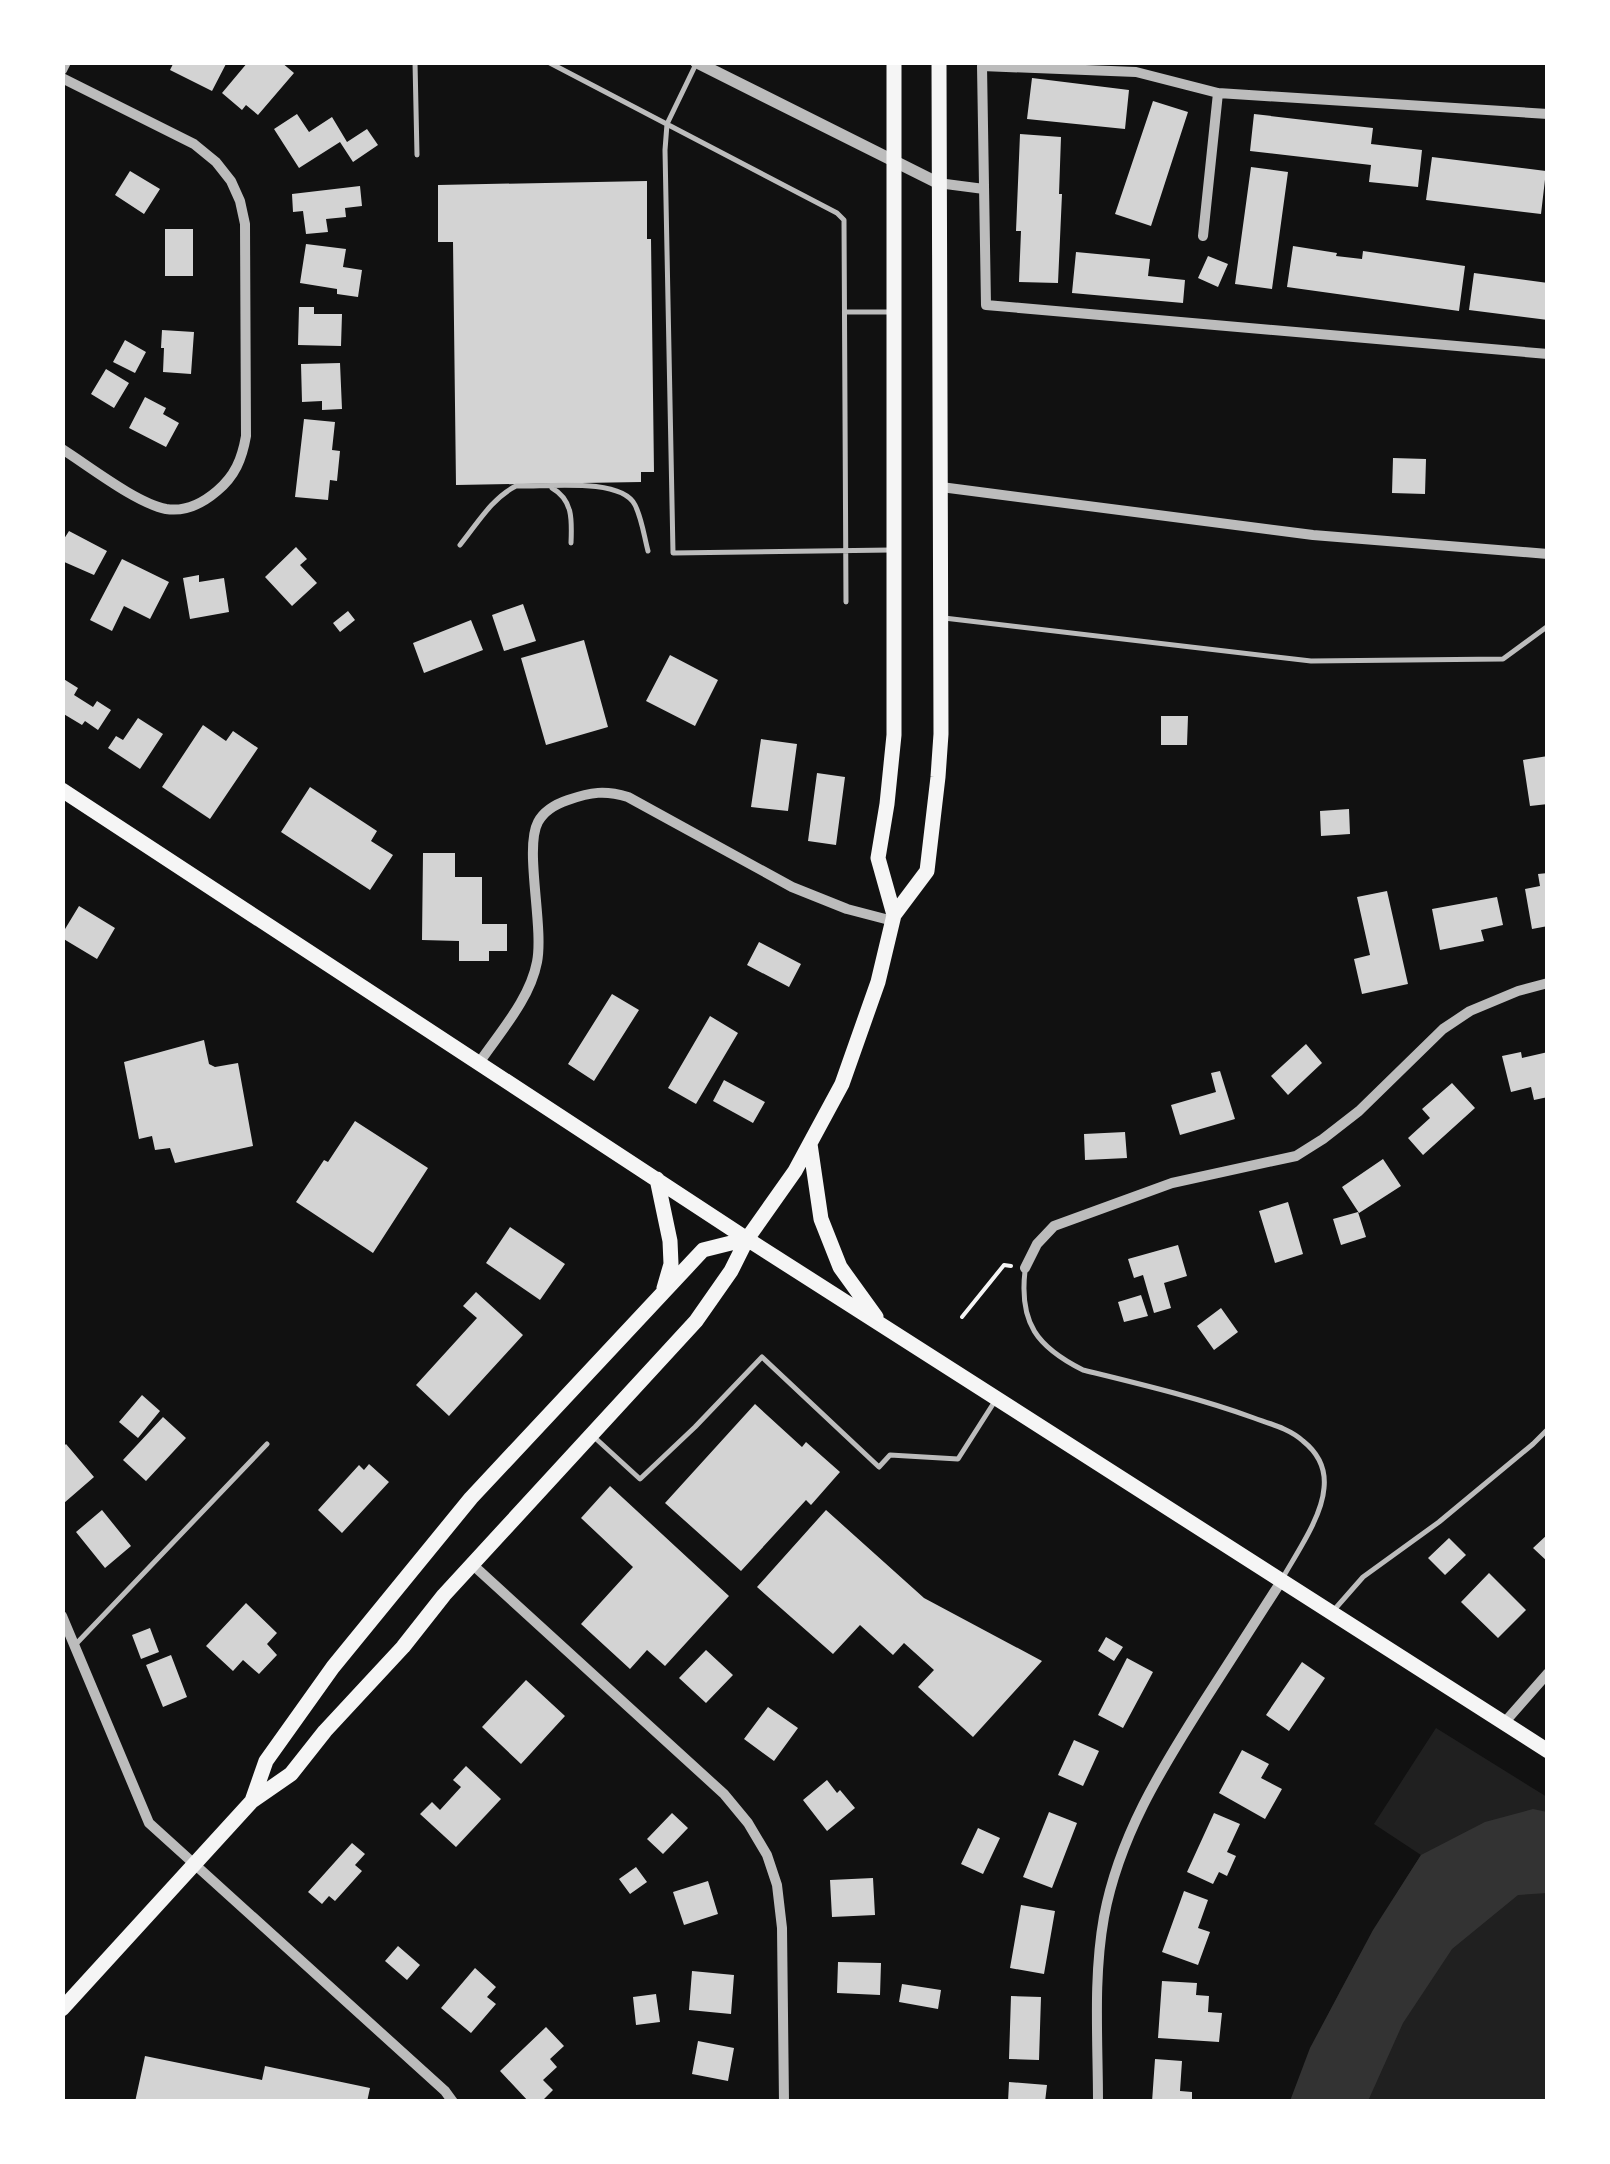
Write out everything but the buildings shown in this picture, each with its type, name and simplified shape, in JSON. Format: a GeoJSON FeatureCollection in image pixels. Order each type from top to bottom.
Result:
{"type":"FeatureCollection","features":[{"type":"Feature","properties":{"kind":"main road"},"geometry":{"type":"LineString","coordinates":[[893,918],[878,858],[894,734],[894,62]]}},
{"type":"Feature","properties":{"kind":"main road"},"geometry":{"type":"LineString","coordinates":[[62,2009],[252,1802],[291,1774],[444,1595],[696,1321],[795,1171],[842,1084],[878,982],[893,918],[926,871],[941,734],[939,62]]}},
{"type":"Feature","properties":{"kind":"main road"},"geometry":{"type":"LineString","coordinates":[[62,790],[746,1240],[1548,1750]]}},
{"type":"Feature","properties":{"kind":"main road"},"geometry":{"type":"LineString","coordinates":[[810,1144],[821,1219],[840,1267],[882,1324]]}},
{"type":"Feature","properties":{"kind":"main road"},"geometry":{"type":"LineString","coordinates":[[656,1179],[670,1241],[671,1264],[664,1291]]}},
{"type":"Feature","properties":{"kind":"main road"},"geometry":{"type":"LineString","coordinates":[[252,1802],[266,1761],[344,1653],[471,1498],[703,1250],[746,1240]]}},
{"type":"Feature","properties":{"kind":"street"},"geometry":{"type":"LineString","coordinates":[[62,70],[66,62]]}},
{"type":"Feature","properties":{"kind":"street"},"geometry":{"type":"LineString","coordinates":[[696,63],[938,183],[984,189]]}},
{"type":"Feature","properties":{"kind":"street"},"geometry":{"type":"LineString","coordinates":[[1548,114],[1218,93],[1136,72],[982,66],[986,305],[1548,354]]}},
{"type":"Feature","properties":{"kind":"street"},"geometry":{"type":"LineString","coordinates":[[62,78],[194,144],[216,162],[230,181],[245,224],[246,436],[242,458],[232,476],[208,498],[188,508],[166,509],[141,499],[62,448]]}},
{"type":"Feature","properties":{"kind":"street"},"geometry":{"type":"LineString","coordinates":[[1204,236],[1218,93]]}},
{"type":"Feature","properties":{"kind":"street"},"geometry":{"type":"LineString","coordinates":[[941,487],[1313,534],[1548,554]]}},
{"type":"Feature","properties":{"kind":"street"},"geometry":{"type":"LineString","coordinates":[[479,1062],[516,1009],[537,966],[540,944],[533,843],[536,824],[559,803],[593,792],[610,791],[628,797],[792,887],[847,910],[893,918]]}},
{"type":"Feature","properties":{"kind":"street"},"geometry":{"type":"LineString","coordinates":[[1026,1268],[1037,1244],[1054,1226],[1172,1183],[1296,1156],[1359,1110],[1443,1030],[1470,1011],[1548,982]]}},
{"type":"Feature","properties":{"kind":"street"},"geometry":{"type":"LineString","coordinates":[[473,1565],[724,1794],[767,1856],[782,1928],[784,2102]]}},
{"type":"Feature","properties":{"kind":"street"},"geometry":{"type":"LineString","coordinates":[[1098,2102],[1097,1974],[1104,1918],[1117,1867],[1134,1820],[1159,1772],[1282,1580]]}},
{"type":"Feature","properties":{"kind":"street"},"geometry":{"type":"LineString","coordinates":[[62,1616],[149,1823],[453,2102]]}},
{"type":"Feature","properties":{"kind":"street"},"geometry":{"type":"LineString","coordinates":[[1504,1723],[1548,1673]]}},
{"type":"Feature","properties":{"kind":"lane"},"geometry":{"type":"LineString","coordinates":[[415,62],[417,155]]}},
{"type":"Feature","properties":{"kind":"lane"},"geometry":{"type":"LineString","coordinates":[[548,62],[838,213],[844,220],[846,602]]}},
{"type":"Feature","properties":{"kind":"lane"},"geometry":{"type":"LineString","coordinates":[[696,63],[667,124],[665,150],[673,553],[894,550]]}},
{"type":"Feature","properties":{"kind":"lane"},"geometry":{"type":"LineString","coordinates":[[846,312],[894,312]]}},
{"type":"Feature","properties":{"kind":"lane"},"geometry":{"type":"LineString","coordinates":[[460,544],[504,492],[516,486],[605,487],[622,492],[634,502],[648,551]]}},
{"type":"Feature","properties":{"kind":"lane"},"geometry":{"type":"LineString","coordinates":[[549,486],[562,494],[569,505],[571,543]]}},
{"type":"Feature","properties":{"kind":"lane"},"geometry":{"type":"LineString","coordinates":[[941,618],[1311,661],[1503,659],[1548,626]]}},
{"type":"Feature","properties":{"kind":"lane"},"geometry":{"type":"LineString","coordinates":[[1026,1268],[1023,1299],[1030,1322],[1042,1343],[1062,1359],[1082,1370],[1283,1428],[1314,1452],[1324,1468],[1324,1490],[1318,1512],[1282,1580]]}},
{"type":"Feature","properties":{"kind":"lane"},"geometry":{"type":"LineString","coordinates":[[591,1434],[640,1479],[762,1357],[879,1467],[890,1456],[958,1459],[997,1398]]}},
{"type":"Feature","properties":{"kind":"lane"},"geometry":{"type":"LineString","coordinates":[[1332,1612],[1363,1577],[1439,1522],[1548,1428]]}},
{"type":"Feature","properties":{"kind":"lane"},"geometry":{"type":"LineString","coordinates":[[76,1644],[267,1444]]}},
{"type":"Feature","properties":{"kind":"path"},"geometry":{"type":"LineString","coordinates":[[962,1317],[1004,1265],[1026,1268]]}},
{"type":"Feature","properties":{"kind":"shaded area"},"geometry":{"type":"Polygon","coordinates":[[[1436,1728],[1547,1797],[1547,2101],[1290,2102],[1349,1975],[1421,1855],[1374,1824],[1436,1728]]]}},
{"type":"Feature","properties":{"kind":"shaded area"},"geometry":{"type":"Polygon","coordinates":[[[1533,1809],[1547,1812],[1547,1893],[1518,1895],[1452,1949],[1403,2023],[1368,2101],[1290,2101],[1310,2048],[1373,1930],[1421,1855],[1485,1822],[1533,1809]]]}}]}
